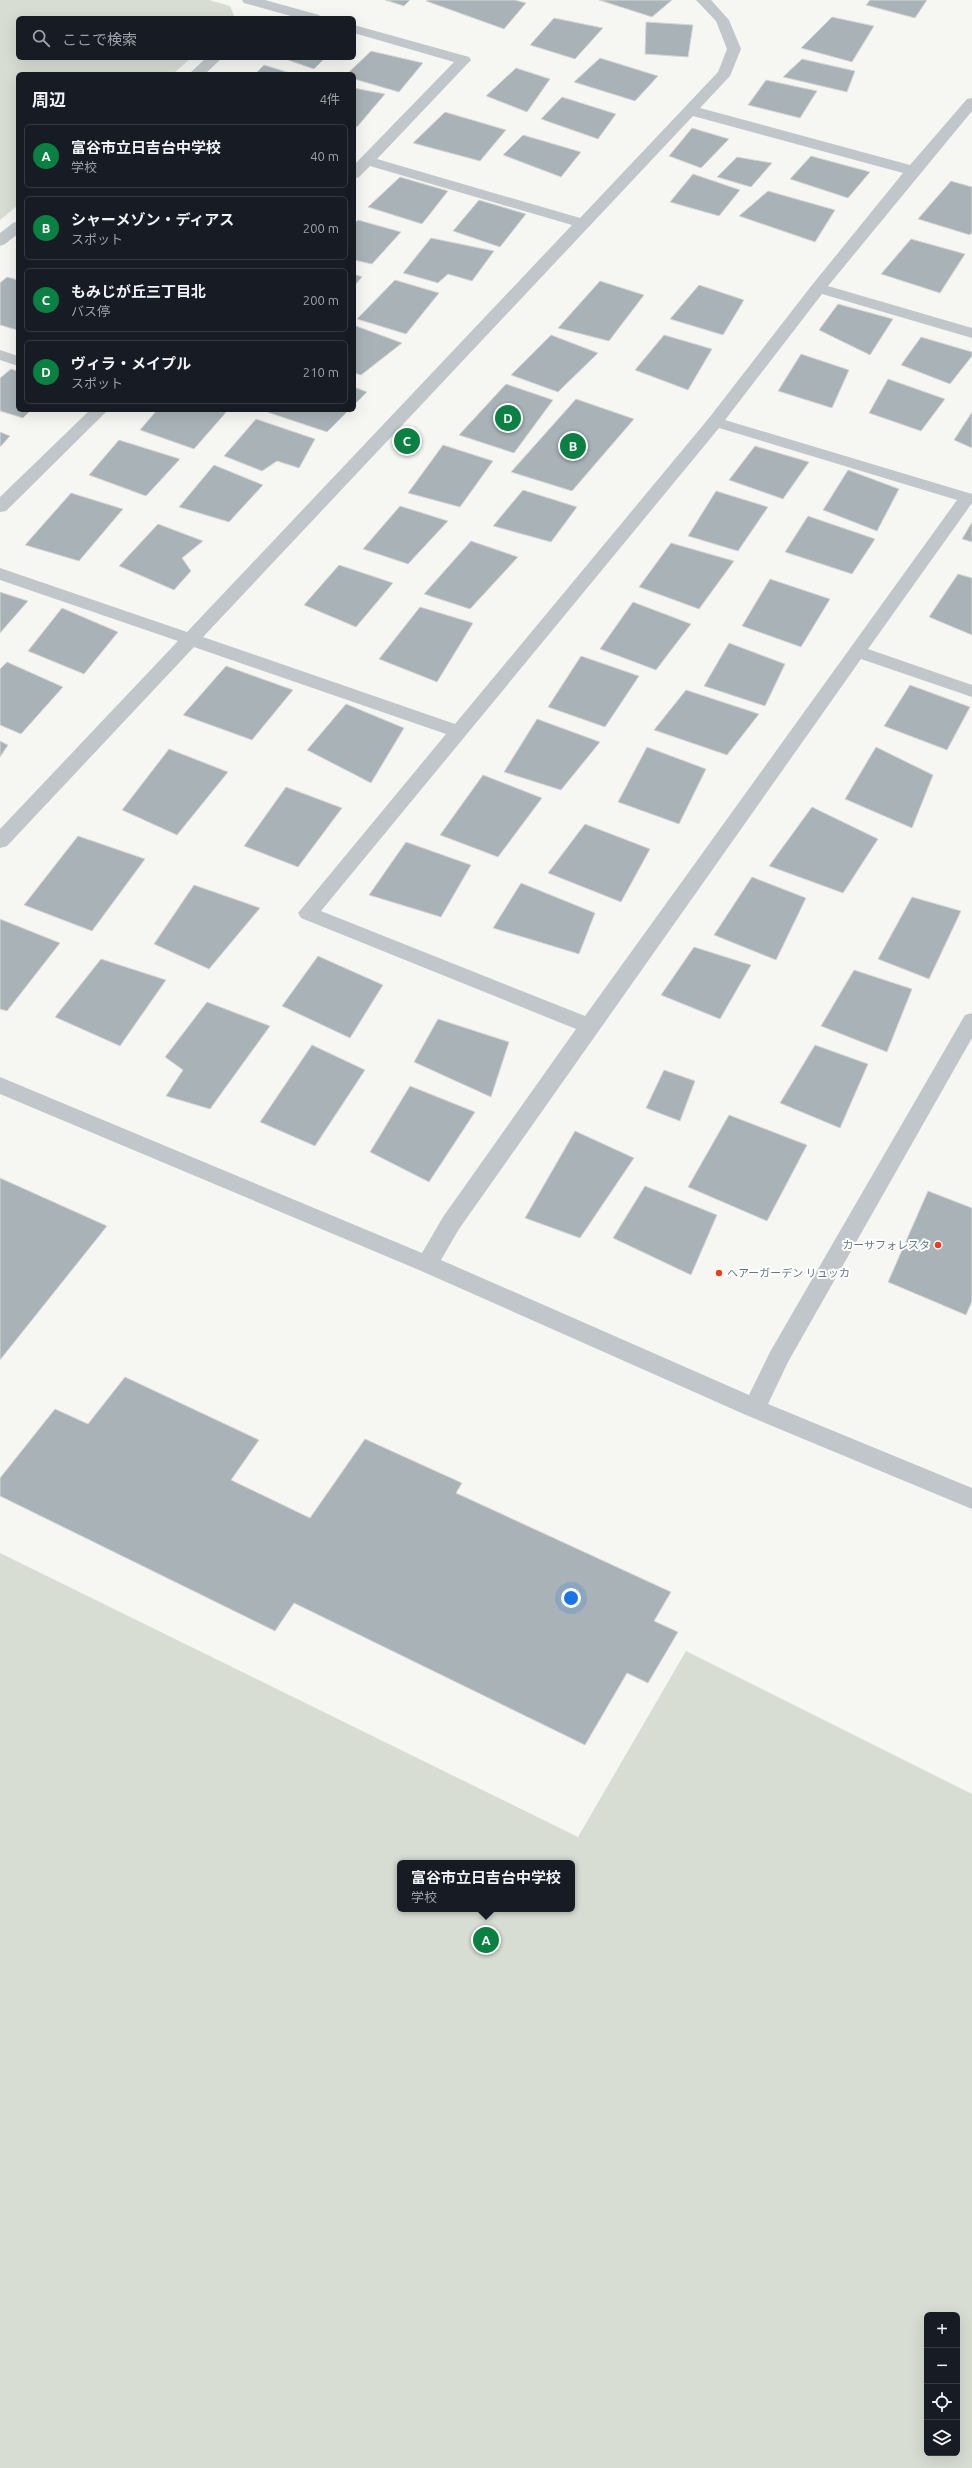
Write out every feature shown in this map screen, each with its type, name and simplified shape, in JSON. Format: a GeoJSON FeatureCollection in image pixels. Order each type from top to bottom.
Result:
{"type":"FeatureCollection","features":[{"type":"Feature","properties":{"kind":"street"},"geometry":{"type":"LineString","coordinates":[[249,0],[279,3],[309,16]]}},
{"type":"Feature","properties":{"kind":"street"},"geometry":{"type":"LineString","coordinates":[[0,841],[190,638],[584,224],[689,110],[725,74],[734,49],[722,20],[703,0]]}},
{"type":"Feature","properties":{"kind":"street"},"geometry":{"type":"LineString","coordinates":[[264,16],[279,3]]}},
{"type":"Feature","properties":{"kind":"street"},"geometry":{"type":"LineString","coordinates":[[356,30],[464,60],[356,172]]}},
{"type":"Feature","properties":{"kind":"street"},"geometry":{"type":"LineString","coordinates":[[198,72],[213,60]]}},
{"type":"Feature","properties":{"kind":"street"},"geometry":{"type":"LineString","coordinates":[[589,1026],[308,913],[457,731],[715,422],[818,288],[913,171],[972,102]]}},
{"type":"Feature","properties":{"kind":"street"},"geometry":{"type":"LineString","coordinates":[[689,110],[913,171]]}},
{"type":"Feature","properties":{"kind":"street"},"geometry":{"type":"LineString","coordinates":[[368,160],[584,224]]}},
{"type":"Feature","properties":{"kind":"street"},"geometry":{"type":"LineString","coordinates":[[0,241],[16,228]]}},
{"type":"Feature","properties":{"kind":"street"},"geometry":{"type":"LineString","coordinates":[[818,288],[972,333]]}},
{"type":"Feature","properties":{"kind":"street"},"geometry":{"type":"LineString","coordinates":[[0,355],[16,360]]}},
{"type":"Feature","properties":{"kind":"street"},"geometry":{"type":"LineString","coordinates":[[0,507],[98,412]]}},
{"type":"Feature","properties":{"kind":"street"},"geometry":{"type":"LineString","coordinates":[[427,1264],[452,1223],[589,1026],[967,498],[715,422]]}},
{"type":"Feature","properties":{"kind":"street"},"geometry":{"type":"LineString","coordinates":[[0,574],[190,638],[457,731]]}},
{"type":"Feature","properties":{"kind":"street"},"geometry":{"type":"LineString","coordinates":[[858,652],[972,691]]}},
{"type":"Feature","properties":{"kind":"street"},"geometry":{"type":"LineString","coordinates":[[754,1408],[778,1358],[972,1020]]}},
{"type":"Feature","properties":{"kind":"street"},"geometry":{"type":"LineString","coordinates":[[0,1085],[427,1264],[754,1408],[972,1499]]}},
{"type":"Feature","properties":{"kind":"shaded area"},"geometry":{"type":"Polygon","coordinates":[[[0,0],[209,0],[230,6],[234,16],[16,16],[16,60],[189,60],[175,72],[16,72],[16,207],[0,220],[0,0]]]}},
{"type":"Feature","properties":{"kind":"shaded area"},"geometry":{"type":"Polygon","coordinates":[[[0,1553],[578,1837],[686,1651],[972,1794],[972,2468],[0,2468],[0,1553]]]}},
{"type":"Feature","properties":{"kind":"building"},"geometry":{"type":"Polygon","coordinates":[[[385,0],[410,0],[404,6],[385,0]]]}},
{"type":"Feature","properties":{"kind":"building"},"geometry":{"type":"Polygon","coordinates":[[[515,0],[526,3],[504,29],[426,1],[515,0]]]}},
{"type":"Feature","properties":{"kind":"building"},"geometry":{"type":"Polygon","coordinates":[[[599,0],[672,0],[652,17],[599,0]]]}},
{"type":"Feature","properties":{"kind":"building"},"geometry":{"type":"Polygon","coordinates":[[[870,0],[927,0],[915,18],[866,5],[870,0]]]}},
{"type":"Feature","properties":{"kind":"building"},"geometry":{"type":"Polygon","coordinates":[[[832,17],[874,26],[852,62],[801,48],[832,17]]]}},
{"type":"Feature","properties":{"kind":"building"},"geometry":{"type":"Polygon","coordinates":[[[554,18],[603,28],[575,59],[530,45],[554,18]]]}},
{"type":"Feature","properties":{"kind":"building"},"geometry":{"type":"Polygon","coordinates":[[[646,22],[693,25],[688,57],[645,54],[646,22]]]}},
{"type":"Feature","properties":{"kind":"building"},"geometry":{"type":"Polygon","coordinates":[[[371,51],[423,63],[399,92],[356,80],[356,72],[349,72],[371,51]]]}},
{"type":"Feature","properties":{"kind":"building"},"geometry":{"type":"Polygon","coordinates":[[[600,58],[658,76],[635,101],[574,82],[600,58]]]}},
{"type":"Feature","properties":{"kind":"building"},"geometry":{"type":"Polygon","coordinates":[[[802,59],[855,71],[847,92],[783,77],[802,59]]]}},
{"type":"Feature","properties":{"kind":"building"},"geometry":{"type":"Polygon","coordinates":[[[288,60],[323,60],[314,69],[288,60]]]}},
{"type":"Feature","properties":{"kind":"building"},"geometry":{"type":"Polygon","coordinates":[[[264,65],[287,72],[257,72],[264,65]]]}},
{"type":"Feature","properties":{"kind":"building"},"geometry":{"type":"Polygon","coordinates":[[[516,68],[550,79],[527,112],[486,96],[516,68]]]}},
{"type":"Feature","properties":{"kind":"building"},"geometry":{"type":"Polygon","coordinates":[[[766,80],[817,91],[800,118],[748,105],[766,80]]]}},
{"type":"Feature","properties":{"kind":"building"},"geometry":{"type":"Polygon","coordinates":[[[356,88],[385,94],[357,127],[356,88]]]}},
{"type":"Feature","properties":{"kind":"building"},"geometry":{"type":"Polygon","coordinates":[[[562,97],[616,114],[598,139],[541,119],[562,97]]]}},
{"type":"Feature","properties":{"kind":"building"},"geometry":{"type":"Polygon","coordinates":[[[445,112],[506,130],[480,161],[413,143],[445,112]]]}},
{"type":"Feature","properties":{"kind":"building"},"geometry":{"type":"Polygon","coordinates":[[[692,128],[729,139],[701,168],[669,156],[692,128]]]}},
{"type":"Feature","properties":{"kind":"building"},"geometry":{"type":"Polygon","coordinates":[[[523,135],[581,152],[561,177],[503,155],[523,135]]]}},
{"type":"Feature","properties":{"kind":"building"},"geometry":{"type":"Polygon","coordinates":[[[811,156],[870,172],[848,198],[790,179],[811,156]]]}},
{"type":"Feature","properties":{"kind":"building"},"geometry":{"type":"Polygon","coordinates":[[[737,157],[772,163],[751,187],[717,177],[737,157]]]}},
{"type":"Feature","properties":{"kind":"building"},"geometry":{"type":"Polygon","coordinates":[[[693,174],[740,190],[719,216],[670,202],[693,174]]]}},
{"type":"Feature","properties":{"kind":"building"},"geometry":{"type":"Polygon","coordinates":[[[400,177],[448,191],[422,224],[368,207],[400,177]]]}},
{"type":"Feature","properties":{"kind":"building"},"geometry":{"type":"Polygon","coordinates":[[[951,181],[972,187],[972,232],[970,235],[918,219],[951,181]]]}},
{"type":"Feature","properties":{"kind":"building"},"geometry":{"type":"Polygon","coordinates":[[[768,191],[835,210],[815,242],[739,216],[768,191]]]}},
{"type":"Feature","properties":{"kind":"building"},"geometry":{"type":"Polygon","coordinates":[[[479,200],[526,214],[500,247],[453,231],[479,200]]]}},
{"type":"Feature","properties":{"kind":"building"},"geometry":{"type":"Polygon","coordinates":[[[358,220],[401,232],[372,264],[356,260],[356,222],[358,220]]]}},
{"type":"Feature","properties":{"kind":"building"},"geometry":{"type":"Polygon","coordinates":[[[431,238],[494,251],[472,281],[448,274],[438,283],[403,273],[431,238]]]}},
{"type":"Feature","properties":{"kind":"building"},"geometry":{"type":"Polygon","coordinates":[[[911,239],[965,254],[940,293],[881,274],[911,239]]]}},
{"type":"Feature","properties":{"kind":"building"},"geometry":{"type":"Polygon","coordinates":[[[356,275],[362,277],[356,284],[356,275]]]}},
{"type":"Feature","properties":{"kind":"building"},"geometry":{"type":"Polygon","coordinates":[[[7,277],[16,279],[16,330],[0,325],[0,283],[7,277]]]}},
{"type":"Feature","properties":{"kind":"building"},"geometry":{"type":"Polygon","coordinates":[[[395,280],[439,293],[406,334],[357,319],[395,280]]]}},
{"type":"Feature","properties":{"kind":"building"},"geometry":{"type":"Polygon","coordinates":[[[600,281],[644,295],[609,341],[558,328],[600,281]]]}},
{"type":"Feature","properties":{"kind":"building"},"geometry":{"type":"Polygon","coordinates":[[[699,285],[744,300],[723,335],[670,319],[699,285]]]}},
{"type":"Feature","properties":{"kind":"building"},"geometry":{"type":"Polygon","coordinates":[[[838,304],[893,319],[870,355],[819,330],[838,304]]]}},
{"type":"Feature","properties":{"kind":"building"},"geometry":{"type":"Polygon","coordinates":[[[356,326],[402,343],[361,375],[356,374],[356,326]]]}},
{"type":"Feature","properties":{"kind":"building"},"geometry":{"type":"Polygon","coordinates":[[[551,335],[598,353],[558,392],[511,375],[551,335]]]}},
{"type":"Feature","properties":{"kind":"building"},"geometry":{"type":"Polygon","coordinates":[[[664,335],[712,349],[688,390],[635,370],[664,335]]]}},
{"type":"Feature","properties":{"kind":"building"},"geometry":{"type":"Polygon","coordinates":[[[921,337],[972,352],[972,356],[950,384],[901,365],[921,337]]]}},
{"type":"Feature","properties":{"kind":"building"},"geometry":{"type":"Polygon","coordinates":[[[801,354],[849,370],[832,408],[778,391],[801,354]]]}},
{"type":"Feature","properties":{"kind":"building"},"geometry":{"type":"Polygon","coordinates":[[[11,369],[16,370],[16,412],[29,412],[23,418],[0,411],[0,378],[11,369]]]}},
{"type":"Feature","properties":{"kind":"building"},"geometry":{"type":"Polygon","coordinates":[[[888,379],[945,399],[921,431],[869,413],[888,379]]]}},
{"type":"Feature","properties":{"kind":"building"},"geometry":{"type":"Polygon","coordinates":[[[506,384],[553,400],[514,453],[459,435],[506,384]]]}},
{"type":"Feature","properties":{"kind":"building"},"geometry":{"type":"Polygon","coordinates":[[[356,388],[367,392],[356,403],[356,388]]]}},
{"type":"Feature","properties":{"kind":"building"},"geometry":{"type":"Polygon","coordinates":[[[576,399],[634,419],[572,491],[511,472],[576,399]]]}},
{"type":"Feature","properties":{"kind":"building"},"geometry":{"type":"Polygon","coordinates":[[[155,412],[226,412],[194,449],[140,430],[155,412]]]}},
{"type":"Feature","properties":{"kind":"building"},"geometry":{"type":"Polygon","coordinates":[[[267,412],[347,412],[327,432],[267,412]]]}},
{"type":"Feature","properties":{"kind":"building"},"geometry":{"type":"Polygon","coordinates":[[[972,412],[972,448],[954,440],[972,412]]]}},
{"type":"Feature","properties":{"kind":"building"},"geometry":{"type":"Polygon","coordinates":[[[256,419],[315,439],[299,468],[277,461],[262,471],[224,456],[256,419]]]}},
{"type":"Feature","properties":{"kind":"building"},"geometry":{"type":"Polygon","coordinates":[[[0,432],[10,436],[0,447],[0,432]]]}},
{"type":"Feature","properties":{"kind":"building"},"geometry":{"type":"Polygon","coordinates":[[[119,440],[180,459],[146,496],[89,475],[119,440]]]}},
{"type":"Feature","properties":{"kind":"building"},"geometry":{"type":"Polygon","coordinates":[[[443,445],[493,461],[460,507],[408,493],[443,445]]]}},
{"type":"Feature","properties":{"kind":"building"},"geometry":{"type":"Polygon","coordinates":[[[755,446],[809,462],[783,499],[729,480],[755,446]]]}},
{"type":"Feature","properties":{"kind":"building"},"geometry":{"type":"Polygon","coordinates":[[[214,465],[263,485],[229,522],[179,507],[214,465]]]}},
{"type":"Feature","properties":{"kind":"building"},"geometry":{"type":"Polygon","coordinates":[[[848,470],[899,489],[877,531],[823,510],[848,470]]]}},
{"type":"Feature","properties":{"kind":"building"},"geometry":{"type":"Polygon","coordinates":[[[523,490],[577,507],[551,542],[493,526],[523,490]]]}},
{"type":"Feature","properties":{"kind":"building"},"geometry":{"type":"Polygon","coordinates":[[[716,491],[768,507],[738,551],[688,536],[716,491]]]}},
{"type":"Feature","properties":{"kind":"building"},"geometry":{"type":"Polygon","coordinates":[[[71,493],[123,509],[79,561],[25,545],[71,493]]]}},
{"type":"Feature","properties":{"kind":"building"},"geometry":{"type":"Polygon","coordinates":[[[400,506],[448,521],[408,564],[363,549],[400,506]]]}},
{"type":"Feature","properties":{"kind":"building"},"geometry":{"type":"Polygon","coordinates":[[[808,516],[875,539],[852,574],[785,552],[808,516]]]}},
{"type":"Feature","properties":{"kind":"building"},"geometry":{"type":"Polygon","coordinates":[[[972,522],[972,542],[962,539],[972,522]]]}},
{"type":"Feature","properties":{"kind":"building"},"geometry":{"type":"Polygon","coordinates":[[[158,524],[203,541],[182,558],[191,571],[174,590],[119,566],[158,524]]]}},
{"type":"Feature","properties":{"kind":"building"},"geometry":{"type":"Polygon","coordinates":[[[471,541],[518,557],[470,609],[424,594],[471,541]]]}},
{"type":"Feature","properties":{"kind":"building"},"geometry":{"type":"Polygon","coordinates":[[[671,543],[734,561],[699,609],[639,587],[671,543]]]}},
{"type":"Feature","properties":{"kind":"building"},"geometry":{"type":"Polygon","coordinates":[[[339,565],[393,583],[356,627],[304,605],[339,565]]]}},
{"type":"Feature","properties":{"kind":"building"},"geometry":{"type":"Polygon","coordinates":[[[958,574],[972,578],[972,635],[929,617],[958,574]]]}},
{"type":"Feature","properties":{"kind":"building"},"geometry":{"type":"Polygon","coordinates":[[[770,579],[830,599],[801,647],[742,626],[770,579]]]}},
{"type":"Feature","properties":{"kind":"building"},"geometry":{"type":"Polygon","coordinates":[[[0,592],[28,601],[0,633],[0,592]]]}},
{"type":"Feature","properties":{"kind":"building"},"geometry":{"type":"Polygon","coordinates":[[[633,602],[691,624],[656,670],[600,649],[633,602]]]}},
{"type":"Feature","properties":{"kind":"building"},"geometry":{"type":"Polygon","coordinates":[[[420,607],[473,623],[437,682],[379,659],[420,607]]]}},
{"type":"Feature","properties":{"kind":"building"},"geometry":{"type":"Polygon","coordinates":[[[62,608],[118,632],[84,674],[28,651],[62,608]]]}},
{"type":"Feature","properties":{"kind":"building"},"geometry":{"type":"Polygon","coordinates":[[[729,643],[785,664],[765,706],[704,686],[729,643]]]}},
{"type":"Feature","properties":{"kind":"building"},"geometry":{"type":"Polygon","coordinates":[[[581,656],[639,676],[605,727],[548,707],[581,656]]]}},
{"type":"Feature","properties":{"kind":"building"},"geometry":{"type":"Polygon","coordinates":[[[7,662],[63,687],[21,734],[0,725],[0,669],[7,662]]]}},
{"type":"Feature","properties":{"kind":"building"},"geometry":{"type":"Polygon","coordinates":[[[226,666],[293,690],[252,740],[183,715],[226,666]]]}},
{"type":"Feature","properties":{"kind":"building"},"geometry":{"type":"Polygon","coordinates":[[[910,685],[970,707],[947,750],[884,726],[910,685]]]}},
{"type":"Feature","properties":{"kind":"building"},"geometry":{"type":"Polygon","coordinates":[[[686,690],[759,714],[727,755],[654,730],[686,690]]]}},
{"type":"Feature","properties":{"kind":"building"},"geometry":{"type":"Polygon","coordinates":[[[346,704],[404,728],[371,783],[307,750],[346,704]]]}},
{"type":"Feature","properties":{"kind":"building"},"geometry":{"type":"Polygon","coordinates":[[[537,719],[600,742],[561,790],[504,772],[537,719]]]}},
{"type":"Feature","properties":{"kind":"building"},"geometry":{"type":"Polygon","coordinates":[[[0,741],[8,745],[0,757],[0,741]]]}},
{"type":"Feature","properties":{"kind":"building"},"geometry":{"type":"Polygon","coordinates":[[[647,747],[706,769],[679,824],[618,802],[647,747]]]}},
{"type":"Feature","properties":{"kind":"building"},"geometry":{"type":"Polygon","coordinates":[[[876,747],[933,775],[912,828],[845,799],[876,747]]]}},
{"type":"Feature","properties":{"kind":"building"},"geometry":{"type":"Polygon","coordinates":[[[169,749],[228,772],[177,835],[122,810],[169,749]]]}},
{"type":"Feature","properties":{"kind":"building"},"geometry":{"type":"Polygon","coordinates":[[[483,775],[542,798],[498,857],[440,835],[483,775]]]}},
{"type":"Feature","properties":{"kind":"building"},"geometry":{"type":"Polygon","coordinates":[[[286,787],[342,808],[298,867],[244,846],[286,787]]]}},
{"type":"Feature","properties":{"kind":"building"},"geometry":{"type":"Polygon","coordinates":[[[812,807],[878,839],[843,893],[769,866],[812,807]]]}},
{"type":"Feature","properties":{"kind":"building"},"geometry":{"type":"Polygon","coordinates":[[[585,824],[650,849],[621,902],[548,873],[585,824]]]}},
{"type":"Feature","properties":{"kind":"building"},"geometry":{"type":"Polygon","coordinates":[[[78,836],[145,859],[92,931],[24,905],[78,836]]]}},
{"type":"Feature","properties":{"kind":"building"},"geometry":{"type":"Polygon","coordinates":[[[406,842],[471,865],[441,917],[369,895],[406,842]]]}},
{"type":"Feature","properties":{"kind":"building"},"geometry":{"type":"Polygon","coordinates":[[[752,877],[806,898],[776,960],[714,935],[752,877]]]}},
{"type":"Feature","properties":{"kind":"building"},"geometry":{"type":"Polygon","coordinates":[[[521,883],[595,913],[579,954],[493,928],[521,883]]]}},
{"type":"Feature","properties":{"kind":"building"},"geometry":{"type":"Polygon","coordinates":[[[194,885],[260,908],[209,969],[154,944],[194,885]]]}},
{"type":"Feature","properties":{"kind":"building"},"geometry":{"type":"Polygon","coordinates":[[[912,897],[961,911],[929,979],[878,959],[912,897]]]}},
{"type":"Feature","properties":{"kind":"building"},"geometry":{"type":"Polygon","coordinates":[[[0,919],[60,943],[7,1011],[0,1009],[0,919]]]}},
{"type":"Feature","properties":{"kind":"building"},"geometry":{"type":"Polygon","coordinates":[[[694,947],[751,965],[720,1019],[661,995],[694,947]]]}},
{"type":"Feature","properties":{"kind":"building"},"geometry":{"type":"Polygon","coordinates":[[[318,956],[383,985],[350,1038],[282,1006],[318,956]]]}},
{"type":"Feature","properties":{"kind":"building"},"geometry":{"type":"Polygon","coordinates":[[[101,959],[166,980],[120,1046],[55,1017],[101,959]]]}},
{"type":"Feature","properties":{"kind":"building"},"geometry":{"type":"Polygon","coordinates":[[[854,970],[912,989],[887,1052],[821,1026],[854,970]]]}},
{"type":"Feature","properties":{"kind":"building"},"geometry":{"type":"Polygon","coordinates":[[[207,1002],[270,1026],[210,1109],[166,1096],[183,1070],[165,1057],[207,1002]]]}},
{"type":"Feature","properties":{"kind":"building"},"geometry":{"type":"Polygon","coordinates":[[[438,1019],[509,1042],[491,1097],[414,1062],[438,1019]]]}},
{"type":"Feature","properties":{"kind":"building"},"geometry":{"type":"Polygon","coordinates":[[[312,1045],[365,1070],[315,1146],[260,1122],[312,1045]]]}},
{"type":"Feature","properties":{"kind":"building"},"geometry":{"type":"Polygon","coordinates":[[[815,1045],[868,1064],[840,1128],[780,1103],[815,1045]]]}},
{"type":"Feature","properties":{"kind":"building"},"geometry":{"type":"Polygon","coordinates":[[[664,1070],[695,1081],[680,1121],[646,1108],[664,1070]]]}},
{"type":"Feature","properties":{"kind":"building"},"geometry":{"type":"Polygon","coordinates":[[[410,1086],[475,1112],[429,1182],[370,1152],[410,1086]]]}},
{"type":"Feature","properties":{"kind":"building"},"geometry":{"type":"Polygon","coordinates":[[[729,1115],[807,1145],[767,1221],[688,1187],[729,1115]]]}},
{"type":"Feature","properties":{"kind":"building"},"geometry":{"type":"Polygon","coordinates":[[[575,1131],[634,1158],[580,1238],[525,1218],[575,1131]]]}},
{"type":"Feature","properties":{"kind":"building"},"geometry":{"type":"Polygon","coordinates":[[[0,1178],[107,1226],[0,1360],[0,1178]]]}},
{"type":"Feature","properties":{"kind":"building"},"geometry":{"type":"Polygon","coordinates":[[[645,1186],[717,1215],[691,1275],[613,1238],[645,1186]]]}},
{"type":"Feature","properties":{"kind":"building","name":"カーサフォレスタ"},"geometry":{"type":"Polygon","coordinates":[[[928,1191],[972,1208],[972,1301],[966,1315],[888,1282],[928,1191]]]}},
{"type":"Feature","properties":{"kind":"building"},"geometry":{"type":"Polygon","coordinates":[[[125,1377],[259,1440],[231,1480],[310,1518],[365,1439],[462,1483],[456,1493],[671,1592],[654,1621],[678,1632],[648,1683],[627,1673],[585,1745],[294,1603],[275,1631],[0,1496],[0,1478],[55,1409],[88,1424],[125,1377]]]}},
{"type":"Feature","properties":{"kind":"place","name":"ヴィラ・メイプル"},"geometry":{"type":"Point","coordinates":[508,418]}},
{"type":"Feature","properties":{"kind":"place","name":"もみじが丘三丁目北"},"geometry":{"type":"Point","coordinates":[407,441]}},
{"type":"Feature","properties":{"kind":"place","name":"シャーメゾン・ディアス"},"geometry":{"type":"Point","coordinates":[573,446]}},
{"type":"Feature","properties":{"kind":"place","name":"カーサフォレスタ"},"geometry":{"type":"Point","coordinates":[938,1245]}},
{"type":"Feature","properties":{"kind":"place","name":"ヘアーガーデン リュッカ"},"geometry":{"type":"Point","coordinates":[719,1273]}},
{"type":"Feature","properties":{"kind":"place","name":"富谷市立日吉台中学校"},"geometry":{"type":"Point","coordinates":[486,1940]}}]}
